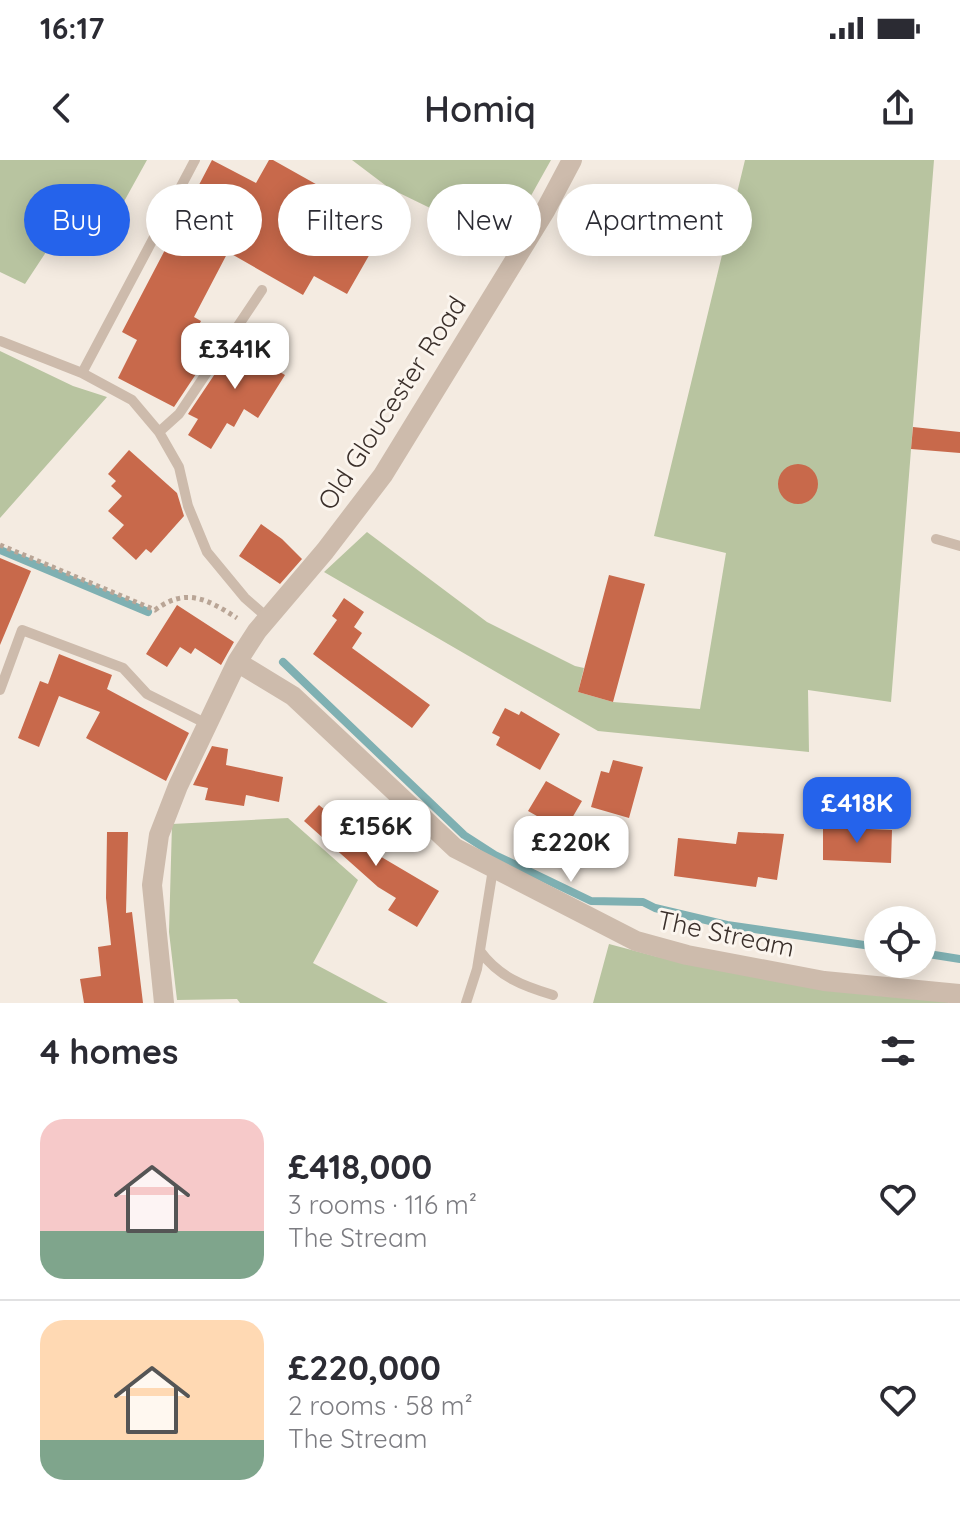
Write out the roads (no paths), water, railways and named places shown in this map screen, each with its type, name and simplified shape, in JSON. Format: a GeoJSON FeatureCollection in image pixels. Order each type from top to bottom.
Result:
{"type":"FeatureCollection","features":[{"type":"Feature","properties":{"kind":"street","name":"Old Gloucester Road"},"geometry":{"type":"LineString","coordinates":[[164,1003],[152,885],[159,835],[237,662],[383,475],[545,211],[572,160]]}},
{"type":"Feature","properties":{"kind":"street","name":"The Stream"},"geometry":{"type":"LineString","coordinates":[[237,662],[293,696],[455,848],[636,941],[687,955],[824,981],[960,994]]}},
{"type":"Feature","properties":{"kind":"lane"},"geometry":{"type":"LineString","coordinates":[[82,373],[195,160]]}},
{"type":"Feature","properties":{"kind":"lane"},"geometry":{"type":"LineString","coordinates":[[159,432],[179,414],[262,290]]}},
{"type":"Feature","properties":{"kind":"lane"},"geometry":{"type":"LineString","coordinates":[[0,341],[82,373],[132,400],[159,432],[179,467],[188,506],[207,552],[263,625]]}},
{"type":"Feature","properties":{"kind":"lane"},"geometry":{"type":"LineString","coordinates":[[936,539],[960,546]]}},
{"type":"Feature","properties":{"kind":"lane"},"geometry":{"type":"LineString","coordinates":[[0,690],[22,630],[123,668],[147,694],[207,724]]}},
{"type":"Feature","properties":{"kind":"lane"},"geometry":{"type":"LineString","coordinates":[[466,1003],[480,951],[493,869]]}},
{"type":"Feature","properties":{"kind":"lane"},"geometry":{"type":"LineString","coordinates":[[480,951],[504,977],[553,995]]}},
{"type":"Feature","properties":{"kind":"waterway"},"geometry":{"type":"LineString","coordinates":[[0,550],[148,612]]}},
{"type":"Feature","properties":{"kind":"waterway"},"geometry":{"type":"LineString","coordinates":[[283,662],[464,835],[495,855],[591,901],[643,902],[655,908],[727,925],[864,945]]}},
{"type":"Feature","properties":{"kind":"waterway"},"geometry":{"type":"LineString","coordinates":[[936,955],[960,959]]}}]}
